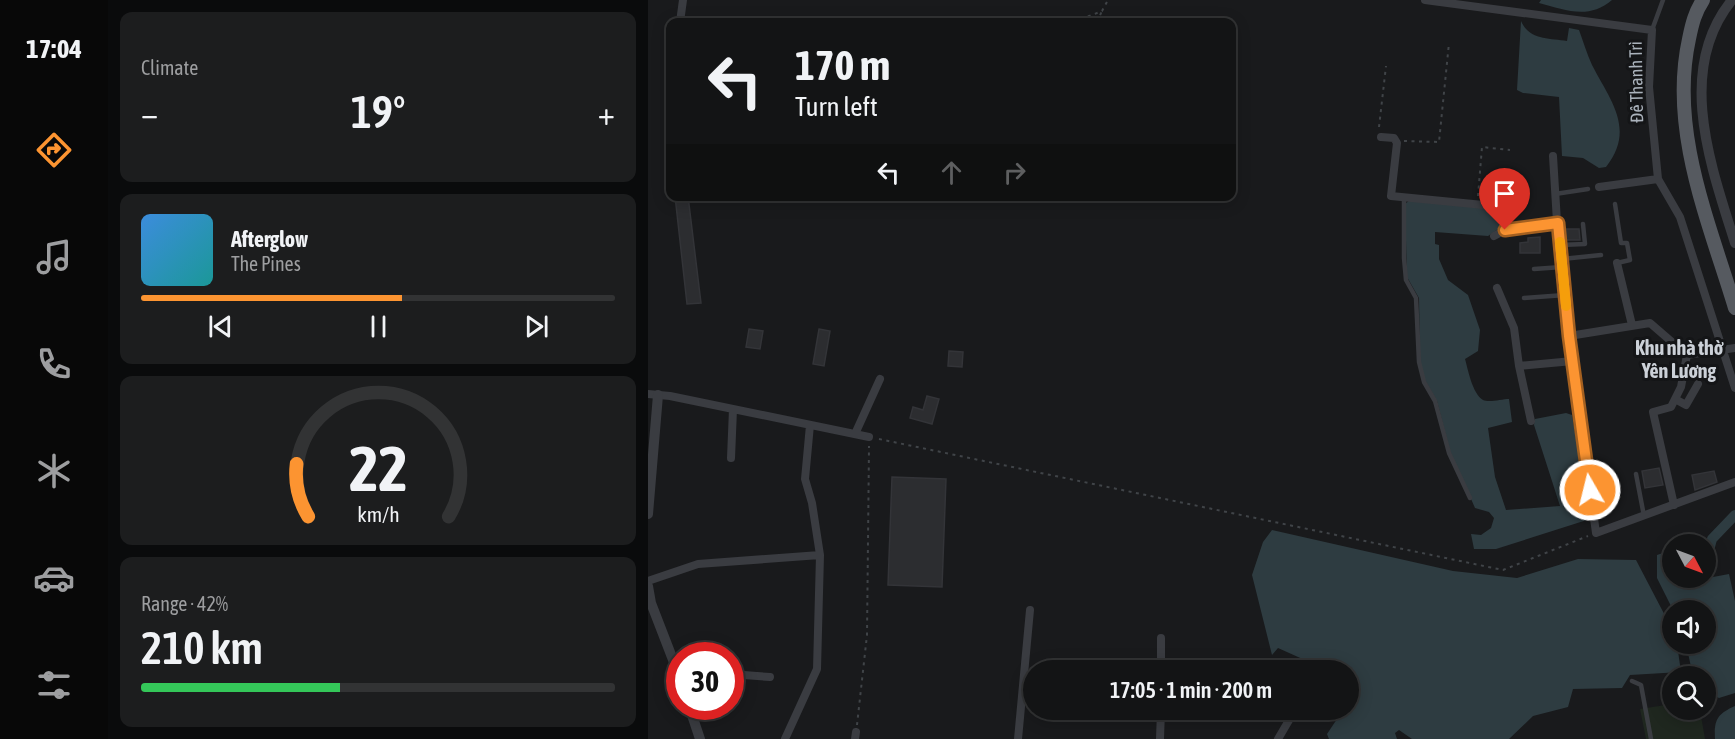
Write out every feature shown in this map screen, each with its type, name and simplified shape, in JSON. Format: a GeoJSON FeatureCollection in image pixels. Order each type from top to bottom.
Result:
{"type":"FeatureCollection","features":[{"type":"Feature","properties":{"kind":"main road"},"geometry":{"type":"LineString","coordinates":[[1703,0],[1696,11],[1686,51],[1683,106],[1697,183],[1735,308]]}},
{"type":"Feature","properties":{"kind":"street"},"geometry":{"type":"LineString","coordinates":[[681,18],[684,0]]}},
{"type":"Feature","properties":{"kind":"street","name":"Đê Thanh Trì"},"geometry":{"type":"LineString","coordinates":[[1425,0],[1652,30],[1649,87],[1658,179],[1680,217],[1735,388]]}},
{"type":"Feature","properties":{"kind":"street"},"geometry":{"type":"LineString","coordinates":[[1732,0],[1720,15],[1708,40],[1702,104],[1708,155],[1735,243]]}},
{"type":"Feature","properties":{"kind":"street"},"geometry":{"type":"LineString","coordinates":[[1381,137],[1395,140],[1397,143],[1391,196],[1504,207],[1507,212],[1505,230]]}},
{"type":"Feature","properties":{"kind":"street"},"geometry":{"type":"LineString","coordinates":[[1553,156],[1557,222],[1569,336],[1596,533],[1735,482]]}},
{"type":"Feature","properties":{"kind":"street"},"geometry":{"type":"LineString","coordinates":[[1599,187],[1658,179]]}},
{"type":"Feature","properties":{"kind":"street"},"geometry":{"type":"LineString","coordinates":[[1494,236],[1505,230],[1557,222]]}},
{"type":"Feature","properties":{"kind":"street"},"geometry":{"type":"LineString","coordinates":[[1617,263],[1632,325]]}},
{"type":"Feature","properties":{"kind":"street"},"geometry":{"type":"LineString","coordinates":[[1497,288],[1514,328],[1519,366],[1531,422]]}},
{"type":"Feature","properties":{"kind":"street"},"geometry":{"type":"LineString","coordinates":[[1569,336],[1650,323],[1687,355]]}},
{"type":"Feature","properties":{"kind":"street"},"geometry":{"type":"LineString","coordinates":[[1687,355],[1735,348]]}},
{"type":"Feature","properties":{"kind":"street"},"geometry":{"type":"LineString","coordinates":[[1674,505],[1653,412],[1671,407],[1681,387],[1687,355]]}},
{"type":"Feature","properties":{"kind":"street"},"geometry":{"type":"LineString","coordinates":[[1519,366],[1573,361]]}},
{"type":"Feature","properties":{"kind":"street"},"geometry":{"type":"LineString","coordinates":[[855,434],[880,379]]}},
{"type":"Feature","properties":{"kind":"street"},"geometry":{"type":"LineString","coordinates":[[1675,399],[1686,405],[1698,384]]}},
{"type":"Feature","properties":{"kind":"street"},"geometry":{"type":"LineString","coordinates":[[648,513],[653,395],[733,409],[870,438]]}},
{"type":"Feature","properties":{"kind":"street"},"geometry":{"type":"LineString","coordinates":[[731,458],[733,409]]}},
{"type":"Feature","properties":{"kind":"street"},"geometry":{"type":"LineString","coordinates":[[785,739],[817,669],[820,555],[806,479],[810,425]]}},
{"type":"Feature","properties":{"kind":"street"},"geometry":{"type":"LineString","coordinates":[[648,581],[699,564],[820,555]]}},
{"type":"Feature","properties":{"kind":"street"},"geometry":{"type":"LineString","coordinates":[[648,586],[650,602],[666,643]]}},
{"type":"Feature","properties":{"kind":"street"},"geometry":{"type":"LineString","coordinates":[[1018,739],[1030,610]]}},
{"type":"Feature","properties":{"kind":"street"},"geometry":{"type":"LineString","coordinates":[[1161,638],[1161,660]]}},
{"type":"Feature","properties":{"kind":"street"},"geometry":{"type":"LineString","coordinates":[[744,675],[770,677]]}},
{"type":"Feature","properties":{"kind":"street"},"geometry":{"type":"LineString","coordinates":[[694,720],[700,739]]}},
{"type":"Feature","properties":{"kind":"street"},"geometry":{"type":"LineString","coordinates":[[1161,720],[1161,739]]}},
{"type":"Feature","properties":{"kind":"street"},"geometry":{"type":"LineString","coordinates":[[1278,739],[1288,720]]}},
{"type":"Feature","properties":{"kind":"lane"},"geometry":{"type":"LineString","coordinates":[[1652,30],[1663,0]]}},
{"type":"Feature","properties":{"kind":"lane"},"geometry":{"type":"LineString","coordinates":[[1555,194],[1588,189]]}},
{"type":"Feature","properties":{"kind":"lane"},"geometry":{"type":"LineString","coordinates":[[1404,197],[1404,258],[1406,280],[1416,298],[1419,362],[1424,382],[1435,401],[1449,453],[1470,498]]}},
{"type":"Feature","properties":{"kind":"lane"},"geometry":{"type":"LineString","coordinates":[[1615,204],[1621,243],[1628,243],[1630,260],[1617,263]]}},
{"type":"Feature","properties":{"kind":"lane"},"geometry":{"type":"LineString","coordinates":[[1560,245],[1585,244],[1583,224]]}},
{"type":"Feature","properties":{"kind":"lane"},"geometry":{"type":"LineString","coordinates":[[1534,270],[1601,255]]}},
{"type":"Feature","properties":{"kind":"lane"},"geometry":{"type":"LineString","coordinates":[[1524,298],[1565,296]]}},
{"type":"Feature","properties":{"kind":"lane"},"geometry":{"type":"LineString","coordinates":[[1636,474],[1644,516]]}},
{"type":"Feature","properties":{"kind":"lane"},"geometry":{"type":"LineString","coordinates":[[1632,681],[1641,686],[1651,739]]}},
{"type":"Feature","properties":{"kind":"path"},"geometry":{"type":"LineString","coordinates":[[1099,18],[1108,0]]}},
{"type":"Feature","properties":{"kind":"path"},"geometry":{"type":"LineString","coordinates":[[1084,18],[1102,11]]}},
{"type":"Feature","properties":{"kind":"path"},"geometry":{"type":"LineString","coordinates":[[1395,140],[1439,142],[1449,42]]}},
{"type":"Feature","properties":{"kind":"path"},"geometry":{"type":"LineString","coordinates":[[1381,137],[1378,136],[1386,66]]}},
{"type":"Feature","properties":{"kind":"path"},"geometry":{"type":"LineString","coordinates":[[1477,204],[1482,147],[1510,150]]}},
{"type":"Feature","properties":{"kind":"path"},"geometry":{"type":"LineString","coordinates":[[855,735],[867,635],[870,438],[1503,570],[1596,533]]}},
{"type":"Feature","properties":{"kind":"shaded area"},"geometry":{"type":"Polygon","coordinates":[[[1541,0],[1612,0],[1595,10],[1577,12],[1539,3],[1541,0]]]}},
{"type":"Feature","properties":{"kind":"shaded area"},"geometry":{"type":"Polygon","coordinates":[[[1521,21],[1529,32],[1547,38],[1567,41],[1569,28],[1579,30],[1592,65],[1612,103],[1620,127],[1615,153],[1606,167],[1599,168],[1583,158],[1562,156],[1559,97],[1523,93],[1517,90],[1521,21]]]}},
{"type":"Feature","properties":{"kind":"shaded area"},"geometry":{"type":"Polygon","coordinates":[[[1410,200],[1498,209],[1503,216],[1501,227],[1488,236],[1435,232],[1435,244],[1439,245],[1439,259],[1448,280],[1468,295],[1480,330],[1478,351],[1465,359],[1473,387],[1479,397],[1486,401],[1509,399],[1512,422],[1488,428],[1495,477],[1506,510],[1560,506],[1534,425],[1535,419],[1566,413],[1572,415],[1590,519],[1496,549],[1474,549],[1471,534],[1481,535],[1491,528],[1494,518],[1489,512],[1475,508],[1450,451],[1437,401],[1425,380],[1420,361],[1419,298],[1407,277],[1405,204],[1410,200]]]}},
{"type":"Feature","properties":{"kind":"shaded area"},"geometry":{"type":"Polygon","coordinates":[[[1272,530],[1453,571],[1517,578],[1578,559],[1636,560],[1662,610],[1662,654],[1678,654],[1680,666],[1662,666],[1662,673],[1630,675],[1622,688],[1573,689],[1568,707],[1533,716],[1509,739],[1412,739],[1399,730],[1395,733],[1397,739],[1329,739],[1327,734],[1336,720],[1359,720],[1359,660],[1305,660],[1278,648],[1272,655],[1252,575],[1263,542],[1272,530]]]}},
{"type":"Feature","properties":{"kind":"shaded area"},"geometry":{"type":"Polygon","coordinates":[[[1662,553],[1662,588],[1657,578],[1657,555],[1662,553]]]}},
{"type":"Feature","properties":{"kind":"shaded area"},"geometry":{"type":"Polygon","coordinates":[[[1729,574],[1735,601],[1735,693],[1719,698],[1716,696],[1716,666],[1691,666],[1688,654],[1716,654],[1716,600],[1668,600],[1662,588],[1716,588],[1716,576],[1729,574]]]}},
{"type":"Feature","properties":{"kind":"shaded area"},"geometry":{"type":"Polygon","coordinates":[[[1662,706],[1662,720],[1702,720],[1705,739],[1646,739],[1640,709],[1662,706]]]}},
{"type":"Feature","properties":{"kind":"shaded area"},"geometry":{"type":"Polygon","coordinates":[[[1735,706],[1735,739],[1715,739],[1718,718],[1735,706]]]}},
{"type":"Feature","properties":{"kind":"building"},"geometry":{"type":"Polygon","coordinates":[[[676,201],[689,201],[701,303],[687,304],[676,201]]]}},
{"type":"Feature","properties":{"kind":"building"},"geometry":{"type":"Polygon","coordinates":[[[1565,229],[1579,229],[1580,240],[1566,240],[1565,229]]]}},
{"type":"Feature","properties":{"kind":"building"},"geometry":{"type":"Polygon","coordinates":[[[1540,237],[1540,253],[1520,253],[1520,243],[1528,242],[1528,238],[1540,237]]]}},
{"type":"Feature","properties":{"kind":"building"},"geometry":{"type":"Polygon","coordinates":[[[749,329],[763,331],[760,349],[746,347],[749,329]]]}},
{"type":"Feature","properties":{"kind":"building"},"geometry":{"type":"Polygon","coordinates":[[[819,329],[830,331],[824,366],[813,364],[819,329]]]}},
{"type":"Feature","properties":{"kind":"building"},"geometry":{"type":"Polygon","coordinates":[[[949,351],[963,352],[962,367],[948,366],[949,351]]]}},
{"type":"Feature","properties":{"kind":"building"},"geometry":{"type":"Polygon","coordinates":[[[927,396],[939,399],[932,424],[910,418],[913,407],[923,410],[927,396]]]}},
{"type":"Feature","properties":{"kind":"building"},"geometry":{"type":"Polygon","coordinates":[[[1659,468],[1663,485],[1645,488],[1642,471],[1659,468]]]}},
{"type":"Feature","properties":{"kind":"building"},"geometry":{"type":"Polygon","coordinates":[[[1714,471],[1717,482],[1695,490],[1692,475],[1714,471]]]}},
{"type":"Feature","properties":{"kind":"building"},"geometry":{"type":"Polygon","coordinates":[[[892,477],[946,479],[942,587],[888,585],[892,477]]]}},
{"type":"Feature","properties":{"kind":"waterway"},"geometry":{"type":"LineString","coordinates":[[1716,535],[1735,515]]}},
{"type":"Feature","properties":{"kind":"slow traffic"},"geometry":{"type":"LineString","coordinates":[[1560,242],[1566,306]]}},
{"type":"Feature","properties":{"kind":"district","name":"Khu nhà thờ Yên Lương"},"geometry":{"type":"Point","coordinates":[1679,358]}},
{"type":"Feature","properties":{"kind":"route"},"geometry":{"type":"LineString","coordinates":[[1505,230],[1558,223],[1569,336],[1590,490]]}}]}
